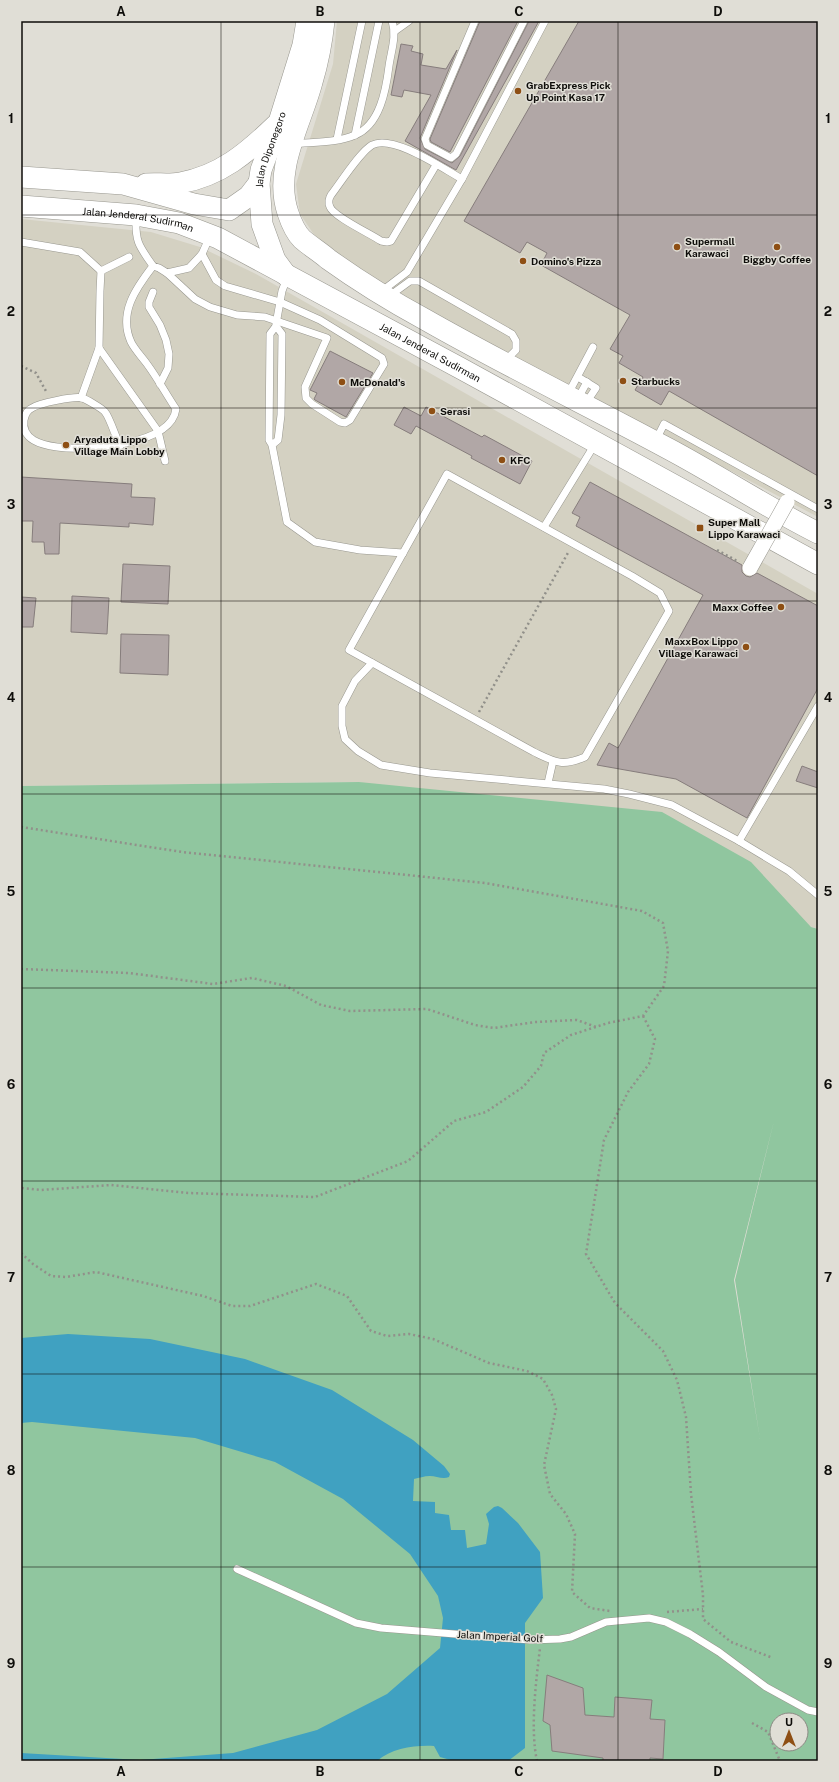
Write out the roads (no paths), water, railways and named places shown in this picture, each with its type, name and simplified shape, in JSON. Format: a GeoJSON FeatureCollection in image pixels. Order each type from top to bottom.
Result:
{"type":"FeatureCollection","features":[{"type":"Feature","properties":{"kind":"street","name":"Jalan Diponegoro"},"geometry":{"type":"LineString","coordinates":[[287,276],[275,260],[262,224],[259,183],[261,170],[279,122],[303,45],[307,21]]}},
{"type":"Feature","properties":{"kind":"street","name":"Jalan Diponegoro"},"geometry":{"type":"LineString","coordinates":[[291,145],[312,82],[323,36],[324,21]]}},
{"type":"Feature","properties":{"kind":"street"},"geometry":{"type":"LineString","coordinates":[[21,177],[123,184],[179,183],[213,174],[250,150],[279,122]]}},
{"type":"Feature","properties":{"kind":"street"},"geometry":{"type":"LineString","coordinates":[[291,145],[284,174],[284,195],[294,228],[301,238],[359,282],[497,360],[579,391],[666,447],[816,534]]}},
{"type":"Feature","properties":{"kind":"street"},"geometry":{"type":"LineString","coordinates":[[123,184],[194,204],[229,210],[249,196],[259,183]]}},
{"type":"Feature","properties":{"kind":"street","name":"Jalan Jenderal Sudirman"},"geometry":{"type":"LineString","coordinates":[[21,206],[136,215],[179,223],[214,237],[596,442],[818,564]]}},
{"type":"Feature","properties":{"kind":"street"},"geometry":{"type":"LineString","coordinates":[[214,237],[226,232],[229,227],[229,210]]}},
{"type":"Feature","properties":{"kind":"street"},"geometry":{"type":"LineString","coordinates":[[498,389],[579,391]]}},
{"type":"Feature","properties":{"kind":"street"},"geometry":{"type":"LineString","coordinates":[[750,568],[787,502]]}},
{"type":"Feature","properties":{"kind":"lane"},"geometry":{"type":"LineString","coordinates":[[337,139],[362,21]]}},
{"type":"Feature","properties":{"kind":"lane"},"geometry":{"type":"LineString","coordinates":[[355,135],[379,21]]}},
{"type":"Feature","properties":{"kind":"lane"},"geometry":{"type":"LineString","coordinates":[[291,145],[355,135],[367,126],[381,103],[386,86],[395,31],[392,21]]}},
{"type":"Feature","properties":{"kind":"lane"},"geometry":{"type":"LineString","coordinates":[[395,31],[409,21]]}},
{"type":"Feature","properties":{"kind":"lane"},"geometry":{"type":"LineString","coordinates":[[475,21],[425,139],[427,145],[451,158],[456,154],[524,21]]}},
{"type":"Feature","properties":{"kind":"lane"},"geometry":{"type":"LineString","coordinates":[[382,296],[407,272],[462,179],[545,21]]}},
{"type":"Feature","properties":{"kind":"lane"},"geometry":{"type":"LineString","coordinates":[[436,165],[391,241],[381,241],[339,216],[330,207],[328,200],[362,154],[371,146],[379,142],[403,146],[462,179]]}},
{"type":"Feature","properties":{"kind":"lane"},"geometry":{"type":"LineString","coordinates":[[136,215],[137,242],[153,266],[167,273],[195,299],[210,307],[237,315],[265,317],[276,323],[285,323],[327,338],[305,387],[306,398],[312,404],[340,422],[345,423],[350,420],[384,364],[384,361],[343,333],[320,320],[283,304],[239,291],[221,283],[216,280],[202,254]]}},
{"type":"Feature","properties":{"kind":"lane"},"geometry":{"type":"LineString","coordinates":[[167,273],[189,268],[202,254],[214,237]]}},
{"type":"Feature","properties":{"kind":"lane"},"geometry":{"type":"LineString","coordinates":[[21,242],[80,252],[101,271]]}},
{"type":"Feature","properties":{"kind":"lane"},"geometry":{"type":"LineString","coordinates":[[101,271],[129,257]]}},
{"type":"Feature","properties":{"kind":"lane"},"geometry":{"type":"LineString","coordinates":[[120,446],[105,412],[81,398],[52,401],[32,408],[27,412],[24,425],[26,434],[37,443],[71,449],[120,446],[158,431],[172,421],[175,416],[176,409],[131,343],[127,323],[128,306],[141,282],[153,266]]}},
{"type":"Feature","properties":{"kind":"lane"},"geometry":{"type":"LineString","coordinates":[[81,398],[99,348],[101,271]]}},
{"type":"Feature","properties":{"kind":"lane"},"geometry":{"type":"LineString","coordinates":[[287,276],[283,304],[270,334],[269,440],[272,445],[287,522],[315,542],[360,550],[403,553]]}},
{"type":"Feature","properties":{"kind":"lane"},"geometry":{"type":"LineString","coordinates":[[382,296],[410,281],[419,281],[512,334],[516,341],[516,350],[510,356],[497,360]]}},
{"type":"Feature","properties":{"kind":"lane"},"geometry":{"type":"LineString","coordinates":[[153,292],[149,302],[149,307],[160,325],[166,340],[169,354],[168,368],[160,384]]}},
{"type":"Feature","properties":{"kind":"lane"},"geometry":{"type":"LineString","coordinates":[[272,445],[278,440],[281,415],[282,334],[276,323]]}},
{"type":"Feature","properties":{"kind":"lane"},"geometry":{"type":"LineString","coordinates":[[593,347],[579,391],[596,388],[588,400],[657,438],[664,424],[818,509]]}},
{"type":"Feature","properties":{"kind":"lane"},"geometry":{"type":"LineString","coordinates":[[99,348],[158,431],[165,461]]}},
{"type":"Feature","properties":{"kind":"lane"},"geometry":{"type":"LineString","coordinates":[[544,527],[596,442]]}},
{"type":"Feature","properties":{"kind":"lane"},"geometry":{"type":"LineString","coordinates":[[447,474],[544,527],[660,593],[669,611],[585,757],[571,763],[553,761],[349,650],[447,474]]}},
{"type":"Feature","properties":{"kind":"lane"},"geometry":{"type":"LineString","coordinates":[[372,662],[355,681],[342,706],[342,726],[345,739],[358,751],[381,765],[430,773],[604,789],[672,804],[739,840],[789,871],[818,895]]}},
{"type":"Feature","properties":{"kind":"lane"},"geometry":{"type":"LineString","coordinates":[[739,840],[818,706]]}},
{"type":"Feature","properties":{"kind":"lane"},"geometry":{"type":"LineString","coordinates":[[548,783],[553,761]]}},
{"type":"Feature","properties":{"kind":"lane","name":"Jalan Imperial Golf"},"geometry":{"type":"LineString","coordinates":[[237,1569],[356,1623],[381,1628],[530,1640],[571,1637],[596,1625],[619,1619],[649,1618],[666,1622],[719,1652],[766,1687],[808,1710],[818,1712]]}},
{"type":"Feature","properties":{"kind":"water"},"geometry":{"type":"Polygon","coordinates":[[[68,1334],[150,1339],[245,1359],[332,1390],[413,1440],[444,1466],[450,1474],[449,1477],[444,1478],[428,1476],[414,1479],[413,1501],[435,1502],[435,1513],[449,1515],[451,1530],[465,1530],[467,1548],[486,1544],[489,1524],[486,1514],[494,1507],[498,1506],[502,1508],[518,1523],[540,1552],[543,1598],[525,1623],[525,1748],[508,1761],[454,1761],[440,1757],[434,1746],[427,1746],[397,1750],[377,1761],[21,1761],[21,1753],[140,1760],[233,1753],[317,1730],[387,1694],[440,1648],[443,1618],[438,1596],[410,1554],[343,1499],[275,1462],[195,1438],[32,1422],[21,1423],[21,1338],[68,1334]]]}},
{"type":"Feature","properties":{"kind":"place","name":"GrabExpress Pick Up Point Kasa 17"},"geometry":{"type":"Point","coordinates":[518,91]}},
{"type":"Feature","properties":{"kind":"place","name":"Supermall Karawaci"},"geometry":{"type":"Point","coordinates":[677,247]}},
{"type":"Feature","properties":{"kind":"place","name":"Biggby Coffee"},"geometry":{"type":"Point","coordinates":[777,247]}},
{"type":"Feature","properties":{"kind":"place","name":"Domino's Pizza"},"geometry":{"type":"Point","coordinates":[523,261]}},
{"type":"Feature","properties":{"kind":"place","name":"Starbucks"},"geometry":{"type":"Point","coordinates":[623,381]}},
{"type":"Feature","properties":{"kind":"place","name":"McDonald's"},"geometry":{"type":"Point","coordinates":[342,382]}},
{"type":"Feature","properties":{"kind":"place","name":"Serasi"},"geometry":{"type":"Point","coordinates":[432,411]}},
{"type":"Feature","properties":{"kind":"place","name":"Aryaduta Lippo Village Main Lobby"},"geometry":{"type":"Point","coordinates":[66,445]}},
{"type":"Feature","properties":{"kind":"place","name":"KFC"},"geometry":{"type":"Point","coordinates":[502,460]}},
{"type":"Feature","properties":{"kind":"place","name":"Super Mall Lippo Karawaci"},"geometry":{"type":"Point","coordinates":[700,528]}},
{"type":"Feature","properties":{"kind":"place","name":"Maxx Coffee"},"geometry":{"type":"Point","coordinates":[781,607]}},
{"type":"Feature","properties":{"kind":"place","name":"MaxxBox Lippo Village Karawaci"},"geometry":{"type":"Point","coordinates":[746,647]}}]}
